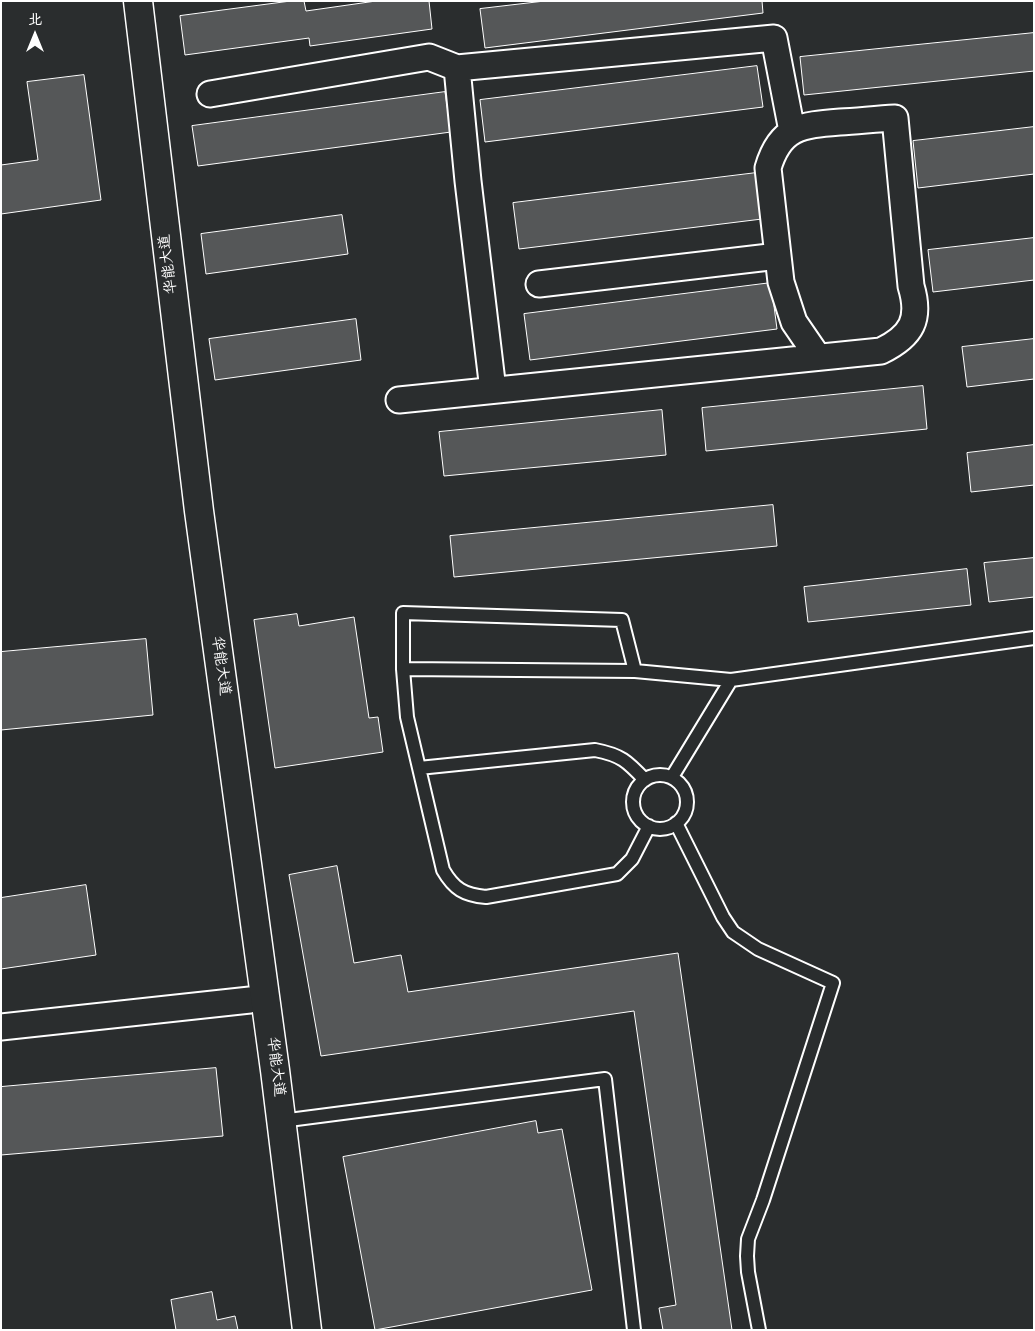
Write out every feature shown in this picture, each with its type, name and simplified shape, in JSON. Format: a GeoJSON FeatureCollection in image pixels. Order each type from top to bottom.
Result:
{"type":"FeatureCollection","features":[{"type":"Feature","properties":{"kind":"street","name":"华能大道"},"geometry":{"type":"LineString","coordinates":[[123,1],[185,514],[292,1330]]}},
{"type":"Feature","properties":{"kind":"street","name":"华能大道"},"geometry":{"type":"LineString","coordinates":[[138,1],[199,511],[281,1121],[307,1330]]}},
{"type":"Feature","properties":{"kind":"street"},"geometry":{"type":"LineString","coordinates":[[210,94],[429,57],[457,68],[774,38],[792,131]]}},
{"type":"Feature","properties":{"kind":"street"},"geometry":{"type":"LineString","coordinates":[[457,68],[468,181],[493,390]]}},
{"type":"Feature","properties":{"kind":"street"},"geometry":{"type":"LineString","coordinates":[[399,400],[881,351],[896,344],[907,332],[914,318],[916,301],[911,286],[895,118],[806,125],[792,131],[781,141],[772,154],[768,168],[781,282],[794,322],[818,357]]}},
{"type":"Feature","properties":{"kind":"street"},"geometry":{"type":"LineString","coordinates":[[539,284],[778,256]]}},
{"type":"Feature","properties":{"kind":"street"},"geometry":{"type":"LineString","coordinates":[[1,1027],[250,1000]]}},
{"type":"Feature","properties":{"kind":"lane"},"geometry":{"type":"LineString","coordinates":[[635,671],[622,620],[403,613],[403,668],[407,717],[443,870],[455,886],[472,896],[486,897],[618,874],[632,859],[649,826]]}},
{"type":"Feature","properties":{"kind":"lane"},"geometry":{"type":"LineString","coordinates":[[403,668],[635,671],[731,680],[1034,638]]}},
{"type":"Feature","properties":{"kind":"lane"},"geometry":{"type":"LineString","coordinates":[[672,777],[731,680]]}},
{"type":"Feature","properties":{"kind":"lane"},"geometry":{"type":"LineString","coordinates":[[419,768],[595,750],[612,753],[626,761],[645,780]]}},
{"type":"Feature","properties":{"kind":"lane"},"geometry":{"type":"LineString","coordinates":[[663,775],[672,777],[684,790],[687,799],[682,817],[667,828],[649,826],[641,821],[636,813],[634,794],[638,786],[653,776],[663,775]]}},
{"type":"Feature","properties":{"kind":"lane"},"geometry":{"type":"LineString","coordinates":[[676,823],[723,917],[733,932],[758,949],[833,983],[763,1200],[748,1239],[748,1272],[759,1330]]}},
{"type":"Feature","properties":{"kind":"lane"},"geometry":{"type":"LineString","coordinates":[[281,1121],[605,1079],[634,1330]]}},
{"type":"Feature","properties":{"kind":"building"},"geometry":{"type":"Polygon","coordinates":[[[291,1],[304,1],[306,11],[376,1],[429,1],[432,29],[310,46],[309,38],[185,55],[180,16],[291,1]]]}},
{"type":"Feature","properties":{"kind":"building"},"geometry":{"type":"Polygon","coordinates":[[[545,1],[762,1],[763,13],[485,48],[480,9],[545,1]]]}},
{"type":"Feature","properties":{"kind":"building"},"geometry":{"type":"Polygon","coordinates":[[[1034,33],[1034,71],[804,95],[800,57],[1034,33]]]}},
{"type":"Feature","properties":{"kind":"building"},"geometry":{"type":"Polygon","coordinates":[[[757,66],[763,107],[485,142],[480,100],[757,66]]]}},
{"type":"Feature","properties":{"kind":"building"},"geometry":{"type":"Polygon","coordinates":[[[84,75],[101,200],[1,214],[1,165],[38,160],[27,82],[84,75]]]}},
{"type":"Feature","properties":{"kind":"building"},"geometry":{"type":"Polygon","coordinates":[[[445,92],[451,132],[198,166],[192,126],[445,92]]]}},
{"type":"Feature","properties":{"kind":"building"},"geometry":{"type":"Polygon","coordinates":[[[1034,127],[1034,174],[918,188],[913,141],[1034,127]]]}},
{"type":"Feature","properties":{"kind":"building"},"geometry":{"type":"Polygon","coordinates":[[[756,173],[762,219],[519,249],[513,203],[756,173]]]}},
{"type":"Feature","properties":{"kind":"building"},"geometry":{"type":"Polygon","coordinates":[[[342,215],[348,254],[206,274],[201,234],[342,215]]]}},
{"type":"Feature","properties":{"kind":"building"},"geometry":{"type":"Polygon","coordinates":[[[1034,238],[1034,280],[933,292],[928,250],[1034,238]]]}},
{"type":"Feature","properties":{"kind":"building"},"geometry":{"type":"Polygon","coordinates":[[[771,283],[777,329],[530,360],[524,314],[771,283]]]}},
{"type":"Feature","properties":{"kind":"building"},"geometry":{"type":"Polygon","coordinates":[[[356,319],[361,360],[215,380],[209,339],[356,319]]]}},
{"type":"Feature","properties":{"kind":"building"},"geometry":{"type":"Polygon","coordinates":[[[1034,339],[1034,379],[967,387],[962,347],[1034,339]]]}},
{"type":"Feature","properties":{"kind":"building"},"geometry":{"type":"Polygon","coordinates":[[[923,386],[927,429],[706,451],[702,408],[923,386]]]}},
{"type":"Feature","properties":{"kind":"building"},"geometry":{"type":"Polygon","coordinates":[[[662,410],[666,455],[444,476],[439,432],[662,410]]]}},
{"type":"Feature","properties":{"kind":"building"},"geometry":{"type":"Polygon","coordinates":[[[1034,445],[1034,485],[971,492],[967,453],[1034,445]]]}},
{"type":"Feature","properties":{"kind":"building"},"geometry":{"type":"Polygon","coordinates":[[[773,505],[777,546],[454,577],[450,536],[773,505]]]}},
{"type":"Feature","properties":{"kind":"building"},"geometry":{"type":"Polygon","coordinates":[[[1034,558],[1034,597],[989,602],[984,563],[1034,558]]]}},
{"type":"Feature","properties":{"kind":"building"},"geometry":{"type":"Polygon","coordinates":[[[967,569],[971,605],[808,622],[804,587],[967,569]]]}},
{"type":"Feature","properties":{"kind":"building"},"geometry":{"type":"Polygon","coordinates":[[[297,614],[299,626],[354,617],[369,718],[378,717],[383,752],[275,768],[254,620],[297,614]]]}},
{"type":"Feature","properties":{"kind":"building"},"geometry":{"type":"Polygon","coordinates":[[[146,639],[153,715],[1,730],[1,652],[146,639]]]}},
{"type":"Feature","properties":{"kind":"building"},"geometry":{"type":"Polygon","coordinates":[[[337,866],[354,963],[401,955],[408,992],[678,953],[732,1330],[663,1330],[659,1308],[676,1305],[634,1011],[321,1056],[289,875],[337,866]]]}},
{"type":"Feature","properties":{"kind":"building"},"geometry":{"type":"Polygon","coordinates":[[[86,885],[96,955],[1,969],[1,898],[86,885]]]}},
{"type":"Feature","properties":{"kind":"building"},"geometry":{"type":"Polygon","coordinates":[[[216,1068],[223,1136],[1,1155],[1,1087],[216,1068]]]}},
{"type":"Feature","properties":{"kind":"building"},"geometry":{"type":"Polygon","coordinates":[[[536,1121],[538,1133],[562,1129],[592,1290],[375,1330],[343,1157],[536,1121]]]}},
{"type":"Feature","properties":{"kind":"building"},"geometry":{"type":"Polygon","coordinates":[[[212,1292],[217,1320],[235,1316],[238,1330],[176,1330],[171,1300],[212,1292]]]}}]}
